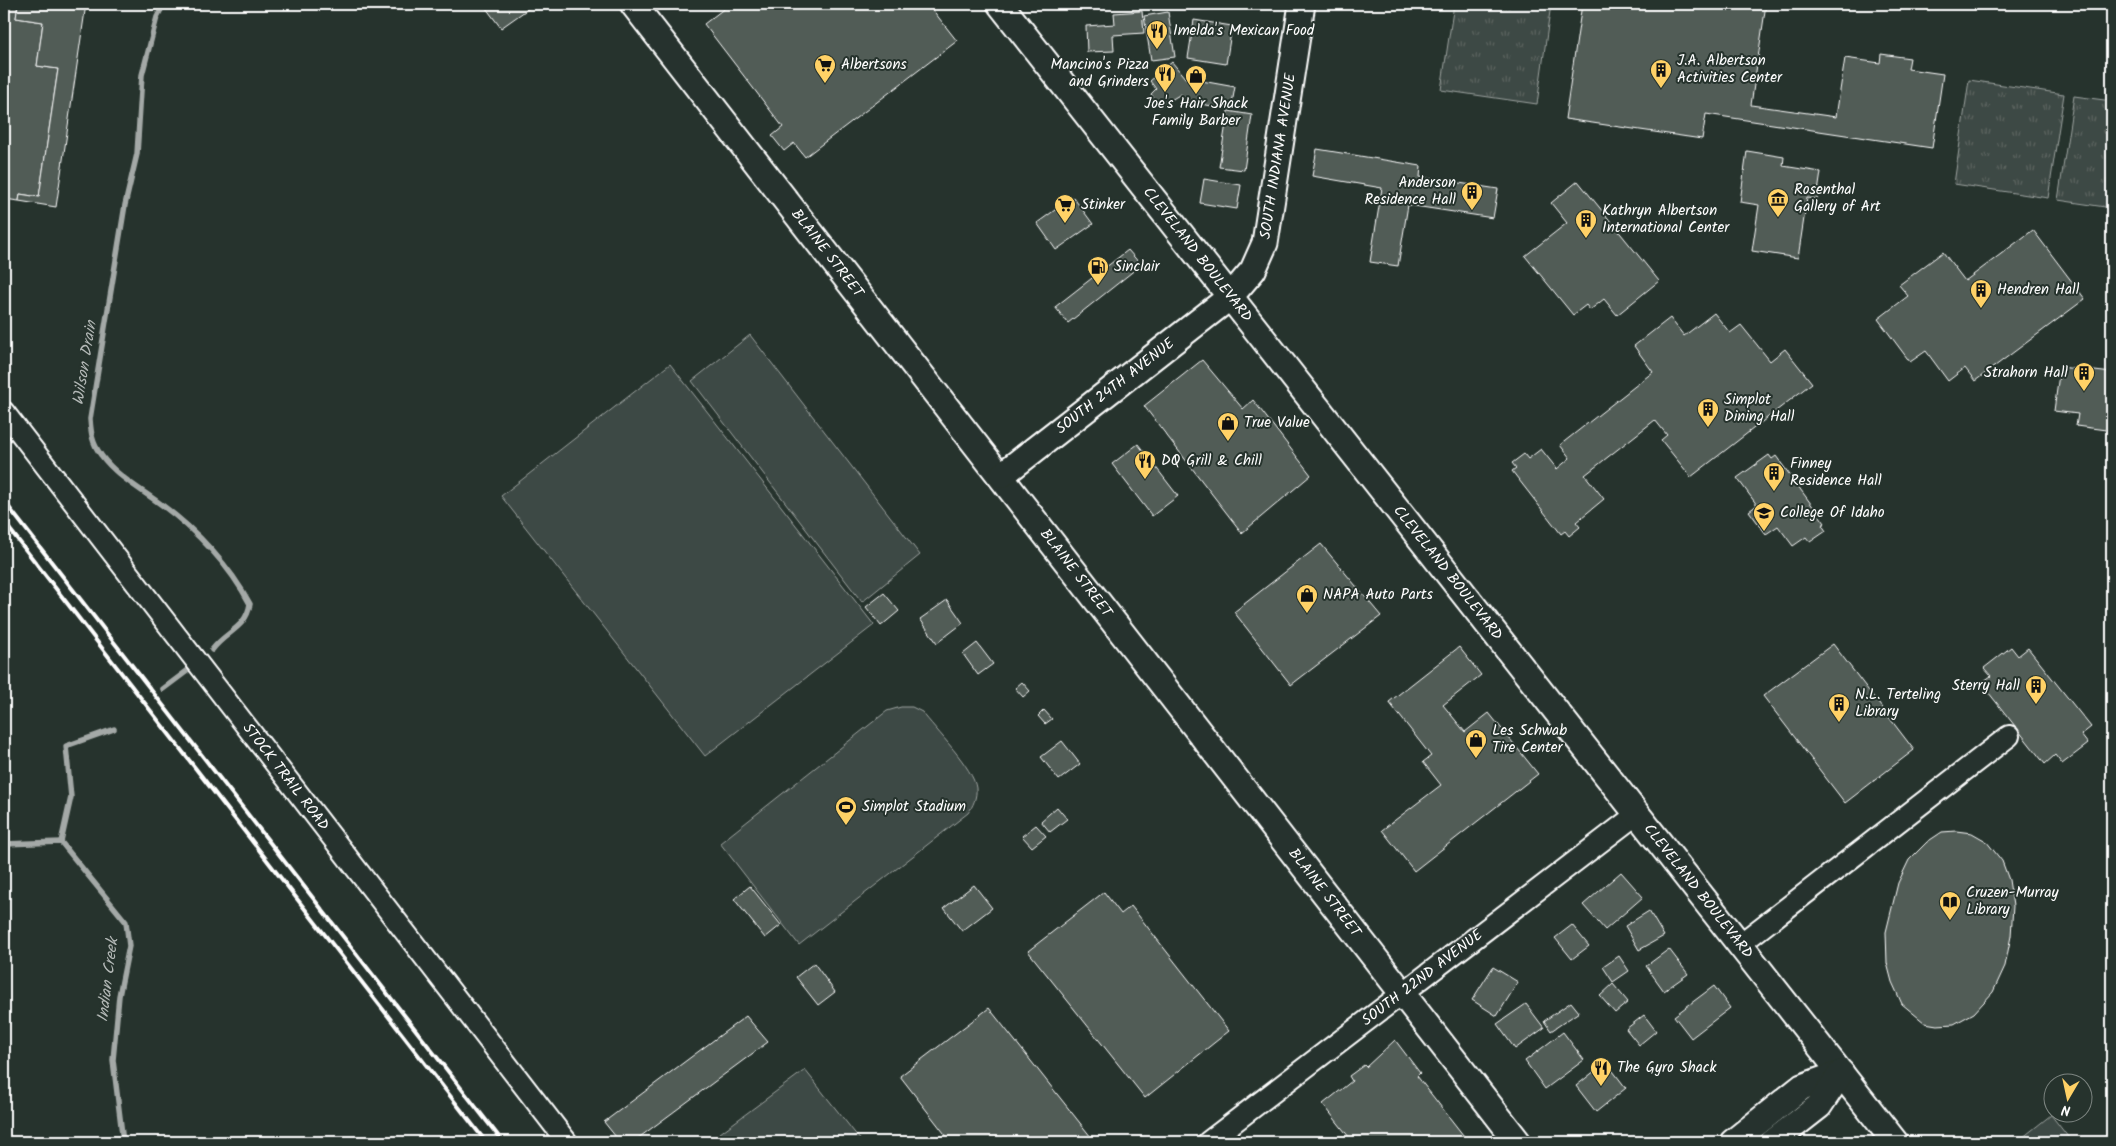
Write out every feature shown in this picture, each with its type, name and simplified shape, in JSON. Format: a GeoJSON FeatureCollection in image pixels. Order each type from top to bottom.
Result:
{"type":"FeatureCollection","features":[{"type":"Feature","properties":{"kind":"main road","name":"CLEVELAND BOULEVARD"},"geometry":{"type":"LineString","coordinates":[[1000,4],[1739,945],[1841,1072],[1894,1142]]}},
{"type":"Feature","properties":{"kind":"main road","name":"SOUTH INDIANA AVENUE"},"geometry":{"type":"LineString","coordinates":[[1230,297],[1253,270],[1264,243],[1302,4]]}},
{"type":"Feature","properties":{"kind":"main road","name":"BLAINE STREET"},"geometry":{"type":"LineString","coordinates":[[638,5],[1518,1142]]}},
{"type":"Feature","properties":{"kind":"main road","name":"SOUTH 24TH AVENUE"},"geometry":{"type":"LineString","coordinates":[[1002,476],[1230,297]]}},
{"type":"Feature","properties":{"kind":"main road"},"geometry":{"type":"LineString","coordinates":[[1733,1142],[1802,1087],[1841,1072]]}},
{"type":"Feature","properties":{"kind":"main road"},"geometry":{"type":"LineString","coordinates":[[1773,1142],[1819,1106],[1841,1072]]}},
{"type":"Feature","properties":{"kind":"street","name":"STOCK TRAIL ROAD"},"geometry":{"type":"LineString","coordinates":[[4,412],[567,1142]]}},
{"type":"Feature","properties":{"kind":"street"},"geometry":{"type":"LineString","coordinates":[[1739,945],[2009,736]]}},
{"type":"Feature","properties":{"kind":"street","name":"SOUTH 22ND AVENUE"},"geometry":{"type":"LineString","coordinates":[[1208,1142],[1637,814]]}},
{"type":"Feature","properties":{"kind":"green space"},"geometry":{"type":"Polygon","coordinates":[[[1454,4],[1551,4],[1537,104],[1441,90],[1454,4]]]}},
{"type":"Feature","properties":{"kind":"green space"},"geometry":{"type":"Polygon","coordinates":[[[1969,80],[2064,94],[2048,198],[1954,184],[1969,80]]]}},
{"type":"Feature","properties":{"kind":"green space"},"geometry":{"type":"Polygon","coordinates":[[[2074,96],[2112,101],[2112,208],[2058,200],[2074,96]]]}},
{"type":"Feature","properties":{"kind":"green space"},"geometry":{"type":"Polygon","coordinates":[[[750,335],[920,555],[862,602],[692,381],[750,335]]]}},
{"type":"Feature","properties":{"kind":"green space"},"geometry":{"type":"Polygon","coordinates":[[[670,364],[874,625],[705,756],[501,496],[670,364]]]}},
{"type":"Feature","properties":{"kind":"green space","name":"Simplot Stadium"},"geometry":{"type":"Polygon","coordinates":[[[901,707],[912,707],[922,712],[953,749],[974,780],[976,795],[973,804],[968,813],[799,945],[720,843],[887,711],[901,707]]]}},
{"type":"Feature","properties":{"kind":"green space"},"geometry":{"type":"Polygon","coordinates":[[[805,1070],[862,1142],[708,1142],[805,1070]]]}},
{"type":"Feature","properties":{"kind":"green space"},"geometry":{"type":"Polygon","coordinates":[[[2044,1121],[2044,1124],[2058,1124],[2072,1142],[2017,1142],[2044,1121]]]}},
{"type":"Feature","properties":{"kind":"building"},"geometry":{"type":"Polygon","coordinates":[[[4,4],[18,4],[16,18],[43,22],[37,66],[58,69],[39,197],[20,194],[19,201],[4,199],[4,4]]]}},
{"type":"Feature","properties":{"kind":"building"},"geometry":{"type":"Polygon","coordinates":[[[18,4],[86,4],[56,207],[19,201],[20,194],[39,197],[58,69],[37,66],[43,22],[16,18],[18,4]]]}},
{"type":"Feature","properties":{"kind":"building"},"geometry":{"type":"Polygon","coordinates":[[[483,4],[530,4],[532,6],[501,28],[483,4]]]}},
{"type":"Feature","properties":{"kind":"building","name":"Albertsons"},"geometry":{"type":"Polygon","coordinates":[[[730,4],[928,4],[957,41],[805,157],[794,143],[784,151],[772,136],[783,127],[704,24],[730,4]]]}},
{"type":"Feature","properties":{"kind":"building","name":"J.A. Albertson Activities Center"},"geometry":{"type":"Polygon","coordinates":[[[1582,4],[1766,4],[1751,105],[1836,117],[1845,58],[1880,63],[1881,54],[1910,58],[1908,69],[1943,74],[1932,148],[1706,114],[1702,139],[1565,119],[1582,4]]]}},
{"type":"Feature","properties":{"kind":"building"},"geometry":{"type":"Polygon","coordinates":[[[1142,11],[1144,33],[1113,35],[1114,51],[1087,52],[1086,26],[1115,24],[1114,13],[1142,11]]]}},
{"type":"Feature","properties":{"kind":"building"},"geometry":{"type":"Polygon","coordinates":[[[1168,12],[1175,57],[1151,60],[1144,16],[1168,12]]]}},
{"type":"Feature","properties":{"kind":"building"},"geometry":{"type":"Polygon","coordinates":[[[1194,20],[1232,26],[1226,64],[1188,58],[1194,20]]]}},
{"type":"Feature","properties":{"kind":"building"},"geometry":{"type":"Polygon","coordinates":[[[1172,62],[1185,78],[1235,87],[1231,109],[1181,101],[1181,94],[1159,107],[1151,94],[1156,89],[1150,81],[1172,62]]]}},
{"type":"Feature","properties":{"kind":"building"},"geometry":{"type":"Polygon","coordinates":[[[1228,111],[1252,115],[1244,170],[1219,167],[1228,111]]]}},
{"type":"Feature","properties":{"kind":"building","name":"Anderson Residence Hall"},"geometry":{"type":"Polygon","coordinates":[[[1317,149],[1421,166],[1420,177],[1498,189],[1493,218],[1408,205],[1398,266],[1370,262],[1382,188],[1312,176],[1317,149]]]}},
{"type":"Feature","properties":{"kind":"building"},"geometry":{"type":"Polygon","coordinates":[[[1747,151],[1784,157],[1783,166],[1821,172],[1817,199],[1807,198],[1798,258],[1752,251],[1759,205],[1740,202],[1747,151]]]}},
{"type":"Feature","properties":{"kind":"building"},"geometry":{"type":"Polygon","coordinates":[[[1204,179],[1241,185],[1237,209],[1200,203],[1204,179]]]}},
{"type":"Feature","properties":{"kind":"building","name":"Kathryn Albertson International Center"},"geometry":{"type":"Polygon","coordinates":[[[1578,181],[1659,281],[1617,315],[1604,299],[1590,310],[1586,305],[1573,315],[1525,256],[1567,223],[1551,203],[1578,181]]]}},
{"type":"Feature","properties":{"kind":"building","name":"Stinker"},"geometry":{"type":"Polygon","coordinates":[[[1073,197],[1093,224],[1056,250],[1037,223],[1073,197]]]}},
{"type":"Feature","properties":{"kind":"building","name":"Hendren Hall"},"geometry":{"type":"Polygon","coordinates":[[[2033,230],[2085,299],[1975,381],[1965,368],[1948,381],[1926,351],[1910,362],[1878,319],[1908,296],[1899,285],[1943,252],[1965,281],[2033,230]]]}},
{"type":"Feature","properties":{"kind":"building","name":"Sinclair"},"geometry":{"type":"Polygon","coordinates":[[[1128,250],[1141,265],[1068,323],[1055,307],[1128,250]]]}},
{"type":"Feature","properties":{"kind":"building","name":"Simplot Dining Hall"},"geometry":{"type":"Polygon","coordinates":[[[1714,313],[1730,333],[1741,325],[1770,361],[1785,349],[1812,383],[1691,477],[1661,440],[1667,435],[1655,420],[1585,475],[1604,499],[1576,522],[1580,527],[1569,536],[1565,531],[1561,534],[1512,471],[1516,468],[1512,463],[1524,454],[1528,459],[1541,449],[1557,469],[1570,458],[1560,445],[1653,372],[1634,346],[1670,318],[1684,336],[1714,313]]]}},
{"type":"Feature","properties":{"kind":"building","name":"True Value"},"geometry":{"type":"Polygon","coordinates":[[[1202,360],[1243,409],[1253,400],[1311,475],[1242,533],[1144,406],[1202,360]]]}},
{"type":"Feature","properties":{"kind":"building","name":"Strahorn Hall"},"geometry":{"type":"Polygon","coordinates":[[[2060,367],[2112,373],[2112,419],[2108,418],[2106,430],[2076,426],[2078,414],[2054,411],[2060,367]]]}},
{"type":"Feature","properties":{"kind":"building","name":"DQ Grill & Chill"},"geometry":{"type":"Polygon","coordinates":[[[1138,444],[1178,496],[1152,516],[1112,464],[1138,444]]]}},
{"type":"Feature","properties":{"kind":"building","name":"Finney Residence Hall"},"geometry":{"type":"Polygon","coordinates":[[[1769,455],[1772,459],[1776,456],[1825,523],[1822,525],[1826,531],[1810,542],[1806,537],[1793,546],[1778,526],[1766,534],[1749,511],[1757,505],[1737,478],[1769,455]]]}},
{"type":"Feature","properties":{"kind":"building","name":"NAPA Auto Parts"},"geometry":{"type":"Polygon","coordinates":[[[1321,544],[1381,616],[1291,685],[1234,612],[1321,544]]]}},
{"type":"Feature","properties":{"kind":"building"},"geometry":{"type":"Polygon","coordinates":[[[884,593],[899,611],[881,626],[866,607],[884,593]]]}},
{"type":"Feature","properties":{"kind":"building"},"geometry":{"type":"Polygon","coordinates":[[[947,600],[963,623],[937,643],[920,619],[947,600]]]}},
{"type":"Feature","properties":{"kind":"building"},"geometry":{"type":"Polygon","coordinates":[[[977,643],[993,664],[978,675],[963,654],[977,643]]]}},
{"type":"Feature","properties":{"kind":"building","name":"N.L. Terteling Library"},"geometry":{"type":"Polygon","coordinates":[[[1833,644],[1914,750],[1845,803],[1763,696],[1833,644]]]}},
{"type":"Feature","properties":{"kind":"building","name":"Les Schwab Tire Center"},"geometry":{"type":"Polygon","coordinates":[[[1459,647],[1481,675],[1443,705],[1465,732],[1489,713],[1538,774],[1414,871],[1382,830],[1441,785],[1423,762],[1431,756],[1389,702],[1459,647]]]}},
{"type":"Feature","properties":{"kind":"building","name":"Sterry Hall"},"geometry":{"type":"Polygon","coordinates":[[[2011,647],[2018,656],[2028,648],[2091,727],[2081,735],[2088,744],[2062,764],[2055,755],[2045,764],[1981,683],[1991,676],[1984,668],[2011,647]]]}},
{"type":"Feature","properties":{"kind":"building"},"geometry":{"type":"Polygon","coordinates":[[[1022,682],[1030,691],[1023,697],[1015,688],[1022,682]]]}},
{"type":"Feature","properties":{"kind":"building"},"geometry":{"type":"Polygon","coordinates":[[[1044,710],[1052,719],[1045,724],[1038,716],[1044,710]]]}},
{"type":"Feature","properties":{"kind":"building"},"geometry":{"type":"Polygon","coordinates":[[[1062,741],[1080,764],[1059,780],[1041,757],[1062,741]]]}},
{"type":"Feature","properties":{"kind":"building"},"geometry":{"type":"Polygon","coordinates":[[[1057,807],[1067,819],[1050,832],[1041,821],[1057,807]]]}},
{"type":"Feature","properties":{"kind":"building"},"geometry":{"type":"Polygon","coordinates":[[[1036,825],[1046,836],[1032,847],[1022,836],[1036,825]]]}},
{"type":"Feature","properties":{"kind":"building","name":"Cruzen-Murray Library"},"geometry":{"type":"Polygon","coordinates":[[[1942,832],[1972,833],[1986,841],[2002,861],[2009,880],[2013,906],[2011,936],[2005,966],[1993,992],[1974,1013],[1954,1024],[1937,1025],[1925,1023],[1902,1004],[1892,982],[1887,963],[1886,932],[1898,883],[1909,860],[1927,842],[1942,832]]]}},
{"type":"Feature","properties":{"kind":"building"},"geometry":{"type":"Polygon","coordinates":[[[1621,872],[1643,897],[1605,930],[1583,905],[1621,872]]]}},
{"type":"Feature","properties":{"kind":"building"},"geometry":{"type":"Polygon","coordinates":[[[974,885],[992,908],[962,931],[944,908],[974,885]]]}},
{"type":"Feature","properties":{"kind":"building"},"geometry":{"type":"Polygon","coordinates":[[[750,886],[781,925],[765,938],[734,899],[750,886]]]}},
{"type":"Feature","properties":{"kind":"building"},"geometry":{"type":"Polygon","coordinates":[[[1104,892],[1121,914],[1131,906],[1229,1031],[1145,1098],[1028,951],[1104,892]]]}},
{"type":"Feature","properties":{"kind":"building"},"geometry":{"type":"Polygon","coordinates":[[[1649,911],[1664,936],[1639,950],[1625,926],[1649,911]]]}},
{"type":"Feature","properties":{"kind":"building"},"geometry":{"type":"Polygon","coordinates":[[[1572,925],[1589,946],[1572,959],[1555,938],[1572,925]]]}},
{"type":"Feature","properties":{"kind":"building"},"geometry":{"type":"Polygon","coordinates":[[[1669,949],[1688,974],[1664,991],[1646,966],[1669,949]]]}},
{"type":"Feature","properties":{"kind":"building"},"geometry":{"type":"Polygon","coordinates":[[[1619,956],[1629,971],[1613,982],[1603,967],[1619,956]]]}},
{"type":"Feature","properties":{"kind":"building"},"geometry":{"type":"Polygon","coordinates":[[[814,963],[835,992],[818,1005],[796,977],[814,963]]]}},
{"type":"Feature","properties":{"kind":"building"},"geometry":{"type":"Polygon","coordinates":[[[1493,967],[1518,982],[1497,1016],[1472,1000],[1493,967]]]}},
{"type":"Feature","properties":{"kind":"building"},"geometry":{"type":"Polygon","coordinates":[[[1613,984],[1628,1002],[1615,1013],[1600,996],[1613,984]]]}},
{"type":"Feature","properties":{"kind":"building"},"geometry":{"type":"Polygon","coordinates":[[[1714,986],[1730,1008],[1691,1038],[1674,1016],[1714,986]]]}},
{"type":"Feature","properties":{"kind":"building"},"geometry":{"type":"Polygon","coordinates":[[[1571,1002],[1579,1012],[1551,1031],[1544,1021],[1571,1002]]]}},
{"type":"Feature","properties":{"kind":"building"},"geometry":{"type":"Polygon","coordinates":[[[1526,1004],[1544,1028],[1515,1049],[1497,1024],[1526,1004]]]}},
{"type":"Feature","properties":{"kind":"building"},"geometry":{"type":"Polygon","coordinates":[[[989,1008],[1091,1137],[1084,1142],[951,1142],[900,1076],[989,1008]]]}},
{"type":"Feature","properties":{"kind":"building"},"geometry":{"type":"Polygon","coordinates":[[[1644,1015],[1656,1031],[1639,1045],[1626,1029],[1644,1015]]]}},
{"type":"Feature","properties":{"kind":"building"},"geometry":{"type":"Polygon","coordinates":[[[746,1016],[768,1042],[633,1142],[620,1142],[604,1122],[746,1016]]]}},
{"type":"Feature","properties":{"kind":"building"},"geometry":{"type":"Polygon","coordinates":[[[1563,1032],[1584,1060],[1545,1089],[1525,1061],[1563,1032]]]}},
{"type":"Feature","properties":{"kind":"building"},"geometry":{"type":"Polygon","coordinates":[[[1395,1040],[1420,1073],[1417,1076],[1467,1140],[1464,1142],[1353,1142],[1323,1104],[1352,1081],[1349,1076],[1364,1065],[1366,1067],[1395,1040]]]}},
{"type":"Feature","properties":{"kind":"building","name":"The Gyro Shack"},"geometry":{"type":"Polygon","coordinates":[[[1606,1062],[1626,1088],[1596,1112],[1576,1086],[1606,1062]]]}},
{"type":"Feature","properties":{"kind":"waterway","name":"Wilson Drain"},"geometry":{"type":"LineString","coordinates":[[164,4],[157,17],[142,75],[137,154],[125,205],[90,419],[94,442],[107,463],[188,526],[223,563],[250,604],[248,612],[240,625],[212,650]]}},
{"type":"Feature","properties":{"kind":"waterway","name":"Wilson Drain"},"geometry":{"type":"LineString","coordinates":[[163,689],[187,671]]}},
{"type":"Feature","properties":{"kind":"waterway","name":"Wilson Drain"},"geometry":{"type":"LineString","coordinates":[[61,842],[71,797],[66,746],[114,729]]}},
{"type":"Feature","properties":{"kind":"waterway","name":"Indian Creek"},"geometry":{"type":"LineString","coordinates":[[4,844],[61,842],[126,922],[129,946],[119,996],[113,1060],[123,1142]]}},
{"type":"Feature","properties":{"kind":"railway"},"geometry":{"type":"LineString","coordinates":[[4,501],[503,1142]]}},
{"type":"Feature","properties":{"kind":"railway"},"geometry":{"type":"LineString","coordinates":[[4,522],[486,1142]]}},
{"type":"Feature","properties":{"kind":"place","name":"Imelda's Mexican Food"},"geometry":{"type":"Point","coordinates":[1157,50]}},
{"type":"Feature","properties":{"kind":"place","name":"Albertsons"},"geometry":{"type":"Point","coordinates":[825,84]}},
{"type":"Feature","properties":{"kind":"place","name":"J.A. Albertson Activities Center"},"geometry":{"type":"Point","coordinates":[1661,89]}},
{"type":"Feature","properties":{"kind":"place","name":"Mancino's Pizza and Grinders"},"geometry":{"type":"Point","coordinates":[1165,93]}},
{"type":"Feature","properties":{"kind":"place","name":"Joe's Hair Shack Family Barber"},"geometry":{"type":"Point","coordinates":[1196,95]}},
{"type":"Feature","properties":{"kind":"place","name":"Anderson Residence Hall"},"geometry":{"type":"Point","coordinates":[1472,211]}},
{"type":"Feature","properties":{"kind":"place","name":"Rosenthal Gallery of Art"},"geometry":{"type":"Point","coordinates":[1778,218]}},
{"type":"Feature","properties":{"kind":"place","name":"Stinker"},"geometry":{"type":"Point","coordinates":[1065,224]}},
{"type":"Feature","properties":{"kind":"place","name":"Kathryn Albertson International Center"},"geometry":{"type":"Point","coordinates":[1586,239]}},
{"type":"Feature","properties":{"kind":"place","name":"Sinclair"},"geometry":{"type":"Point","coordinates":[1098,286]}},
{"type":"Feature","properties":{"kind":"place","name":"Hendren Hall"},"geometry":{"type":"Point","coordinates":[1981,309]}},
{"type":"Feature","properties":{"kind":"place","name":"Strahorn Hall"},"geometry":{"type":"Point","coordinates":[2084,392]}},
{"type":"Feature","properties":{"kind":"place","name":"Simplot Dining Hall"},"geometry":{"type":"Point","coordinates":[1708,428]}},
{"type":"Feature","properties":{"kind":"place","name":"True Value"},"geometry":{"type":"Point","coordinates":[1228,442]}},
{"type":"Feature","properties":{"kind":"place","name":"DQ Grill & Chill"},"geometry":{"type":"Point","coordinates":[1145,480]}},
{"type":"Feature","properties":{"kind":"place","name":"Finney Residence Hall"},"geometry":{"type":"Point","coordinates":[1774,492]}},
{"type":"Feature","properties":{"kind":"place","name":"College Of Idaho"},"geometry":{"type":"Point","coordinates":[1764,532]}},
{"type":"Feature","properties":{"kind":"place","name":"NAPA Auto Parts"},"geometry":{"type":"Point","coordinates":[1307,614]}},
{"type":"Feature","properties":{"kind":"place","name":"Sterry Hall"},"geometry":{"type":"Point","coordinates":[2036,705]}},
{"type":"Feature","properties":{"kind":"place","name":"N.L. Terteling Library"},"geometry":{"type":"Point","coordinates":[1839,723]}},
{"type":"Feature","properties":{"kind":"place","name":"Les Schwab Tire Center"},"geometry":{"type":"Point","coordinates":[1476,759]}},
{"type":"Feature","properties":{"kind":"place","name":"Simplot Stadium"},"geometry":{"type":"Point","coordinates":[846,826]}},
{"type":"Feature","properties":{"kind":"place","name":"Cruzen-Murray Library"},"geometry":{"type":"Point","coordinates":[1950,921]}},
{"type":"Feature","properties":{"kind":"place","name":"The Gyro Shack"},"geometry":{"type":"Point","coordinates":[1601,1087]}}]}
